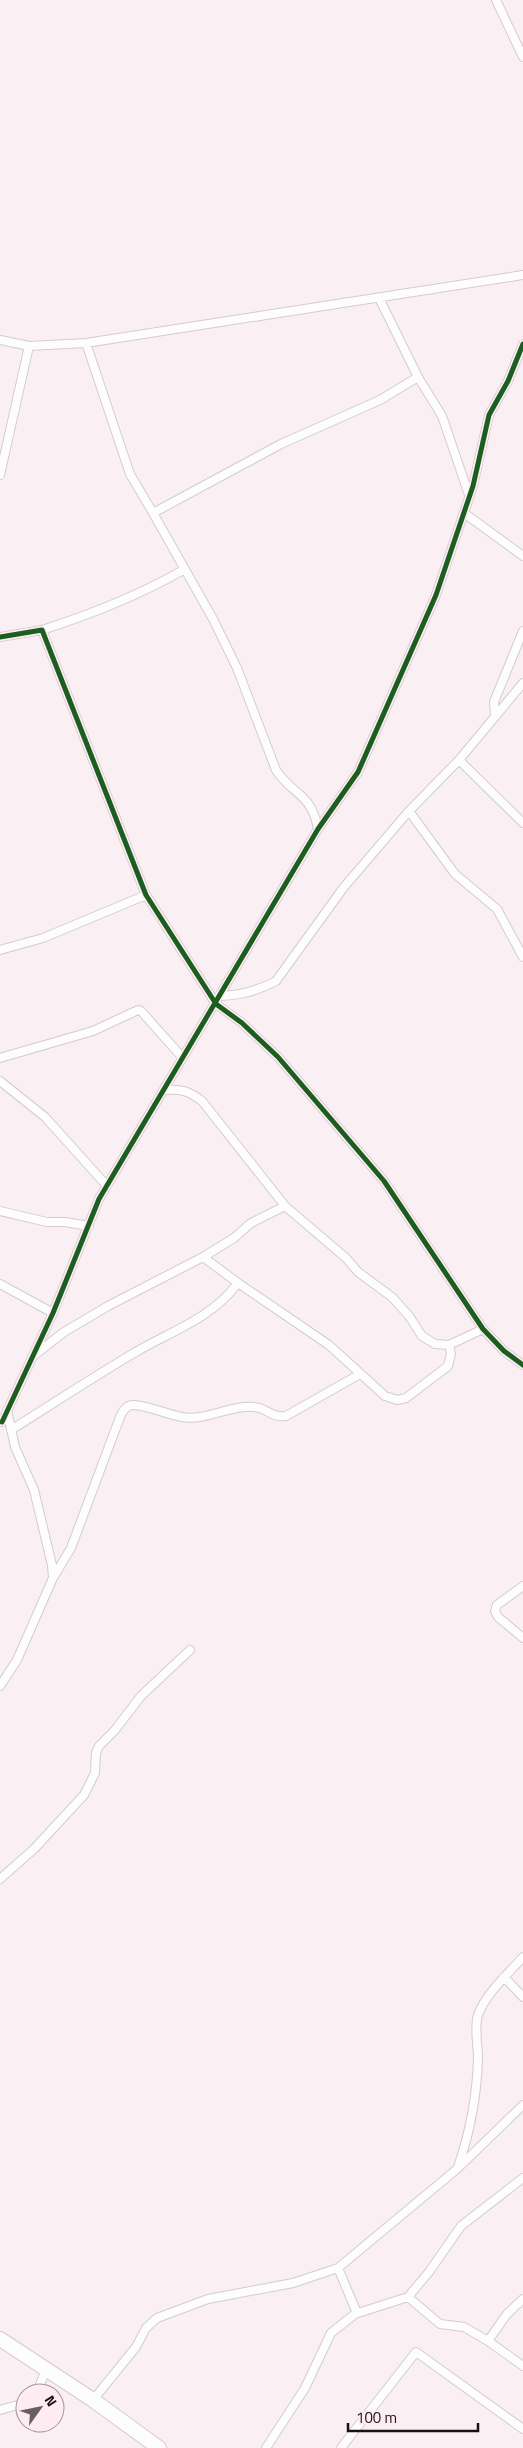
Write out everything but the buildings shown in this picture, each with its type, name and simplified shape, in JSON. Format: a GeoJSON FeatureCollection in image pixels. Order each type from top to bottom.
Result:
{"type":"FeatureCollection","features":[{"type":"Feature","properties":{"kind":"highway"},"geometry":{"type":"LineString","coordinates":[[0,2339],[93,2400],[159,2448]]}},
{"type":"Feature","properties":{"kind":"street"},"geometry":{"type":"LineString","coordinates":[[496,0],[523,57]]}},
{"type":"Feature","properties":{"kind":"street"},"geometry":{"type":"LineString","coordinates":[[0,340],[28,346],[86,343],[523,275]]}},
{"type":"Feature","properties":{"kind":"street"},"geometry":{"type":"LineString","coordinates":[[379,298],[418,377],[442,416],[469,496]]}},
{"type":"Feature","properties":{"kind":"street"},"geometry":{"type":"LineString","coordinates":[[86,343],[105,406],[130,474],[213,619],[236,668],[276,770],[281,778],[303,796],[316,816],[318,829]]}},
{"type":"Feature","properties":{"kind":"street"},"geometry":{"type":"LineString","coordinates":[[53,1578],[52,1565],[34,1490],[15,1447],[11,1430],[2,1423],[53,1313],[107,1186],[318,829],[358,772],[436,595],[464,513],[489,415],[508,381],[523,344]]}},
{"type":"Feature","properties":{"kind":"street"},"geometry":{"type":"LineString","coordinates":[[0,475],[4,447],[28,346]]}},
{"type":"Feature","properties":{"kind":"street"},"geometry":{"type":"LineString","coordinates":[[153,513],[281,444],[380,400],[418,377]]}},
{"type":"Feature","properties":{"kind":"street"},"geometry":{"type":"LineString","coordinates":[[464,513],[523,556]]}},
{"type":"Feature","properties":{"kind":"street"},"geometry":{"type":"LineString","coordinates":[[0,636],[42,630],[118,603],[154,587],[185,569]]}},
{"type":"Feature","properties":{"kind":"street"},"geometry":{"type":"LineString","coordinates":[[42,630],[146,895],[218,1000],[278,1056],[384,1181],[484,1329],[504,1351],[523,1365]]}},
{"type":"Feature","properties":{"kind":"street"},"geometry":{"type":"LineString","coordinates":[[495,716],[494,702],[523,630]]}},
{"type":"Feature","properties":{"kind":"street"},"geometry":{"type":"LineString","coordinates":[[218,1000],[260,990],[276,981],[344,887],[409,811],[459,760],[523,683]]}},
{"type":"Feature","properties":{"kind":"street"},"geometry":{"type":"LineString","coordinates":[[459,760],[523,823]]}},
{"type":"Feature","properties":{"kind":"street"},"geometry":{"type":"LineString","coordinates":[[409,811],[455,874],[497,909],[523,957]]}},
{"type":"Feature","properties":{"kind":"street"},"geometry":{"type":"LineString","coordinates":[[0,950],[44,938],[146,895]]}},
{"type":"Feature","properties":{"kind":"street"},"geometry":{"type":"LineString","coordinates":[[0,1058],[93,1031],[138,1010],[141,1011],[182,1058]]}},
{"type":"Feature","properties":{"kind":"street"},"geometry":{"type":"LineString","coordinates":[[0,1081],[45,1118],[107,1186]]}},
{"type":"Feature","properties":{"kind":"street"},"geometry":{"type":"LineString","coordinates":[[165,1090],[182,1089],[190,1092],[202,1101],[285,1206],[346,1258],[358,1272],[392,1297],[409,1316],[422,1336],[435,1344],[449,1346],[484,1329]]}},
{"type":"Feature","properties":{"kind":"street"},"geometry":{"type":"LineString","coordinates":[[31,1359],[64,1332],[108,1306],[203,1257],[234,1238],[251,1222],[285,1206]]}},
{"type":"Feature","properties":{"kind":"street"},"geometry":{"type":"LineString","coordinates":[[0,1212],[47,1222],[65,1222],[89,1226]]}},
{"type":"Feature","properties":{"kind":"street"},"geometry":{"type":"LineString","coordinates":[[203,1257],[238,1284],[329,1345],[385,1396],[397,1400],[406,1398],[448,1366],[451,1354],[449,1346]]}},
{"type":"Feature","properties":{"kind":"street"},"geometry":{"type":"LineString","coordinates":[[0,1284],[53,1313]]}},
{"type":"Feature","properties":{"kind":"street"},"geometry":{"type":"LineString","coordinates":[[11,1430],[136,1352],[204,1316],[217,1307],[238,1284]]}},
{"type":"Feature","properties":{"kind":"street"},"geometry":{"type":"LineString","coordinates":[[0,1686],[17,1660],[53,1578],[71,1548],[120,1417],[127,1407],[134,1404],[170,1416],[196,1419],[246,1407],[256,1407],[276,1417],[286,1416],[360,1374]]}},
{"type":"Feature","properties":{"kind":"street"},"geometry":{"type":"LineString","coordinates":[[523,1586],[497,1605],[495,1611],[498,1617],[523,1638]]}},
{"type":"Feature","properties":{"kind":"street"},"geometry":{"type":"LineString","coordinates":[[0,1879],[34,1849],[84,1795],[95,1773],[96,1752],[100,1746],[141,1696],[190,1650]]}},
{"type":"Feature","properties":{"kind":"street"},"geometry":{"type":"LineString","coordinates":[[458,2169],[468,2135],[473,2108],[478,2057],[478,2016],[504,1977],[523,1957]]}},
{"type":"Feature","properties":{"kind":"street"},"geometry":{"type":"LineString","coordinates":[[504,1977],[523,1997]]}},
{"type":"Feature","properties":{"kind":"street"},"geometry":{"type":"LineString","coordinates":[[93,2400],[136,2347],[146,2328],[157,2318],[208,2300],[293,2284],[338,2268],[458,2169],[522,2109]]}},
{"type":"Feature","properties":{"kind":"street"},"geometry":{"type":"LineString","coordinates":[[266,2448],[305,2388],[328,2337],[334,2330],[357,2313],[408,2297],[462,2226],[523,2178]]}},
{"type":"Feature","properties":{"kind":"street"},"geometry":{"type":"LineString","coordinates":[[338,2268],[357,2313]]}},
{"type":"Feature","properties":{"kind":"street"},"geometry":{"type":"LineString","coordinates":[[408,2297],[440,2324],[464,2327],[488,2341],[523,2366]]}},
{"type":"Feature","properties":{"kind":"street"},"geometry":{"type":"LineString","coordinates":[[488,2341],[507,2314],[523,2299]]}},
{"type":"Feature","properties":{"kind":"street"},"geometry":{"type":"LineString","coordinates":[[341,2448],[416,2352],[523,2429]]}},
{"type":"Feature","properties":{"kind":"street"},"geometry":{"type":"LineString","coordinates":[[41,2383],[46,2369]]}},
{"type":"Feature","properties":{"kind":"street"},"geometry":{"type":"LineString","coordinates":[[0,2410],[15,2406]]}},
{"type":"Feature","properties":{"kind":"cycle path"},"geometry":{"type":"LineString","coordinates":[[2,1422],[53,1313],[99,1199],[318,829],[358,772],[436,595],[473,486],[489,415],[508,381],[523,344]]}},
{"type":"Feature","properties":{"kind":"cycle path"},"geometry":{"type":"LineString","coordinates":[[0,637],[42,630],[146,895],[216,1004],[242,1023],[278,1057],[384,1181],[483,1329],[504,1351],[523,1365]]}}]}
